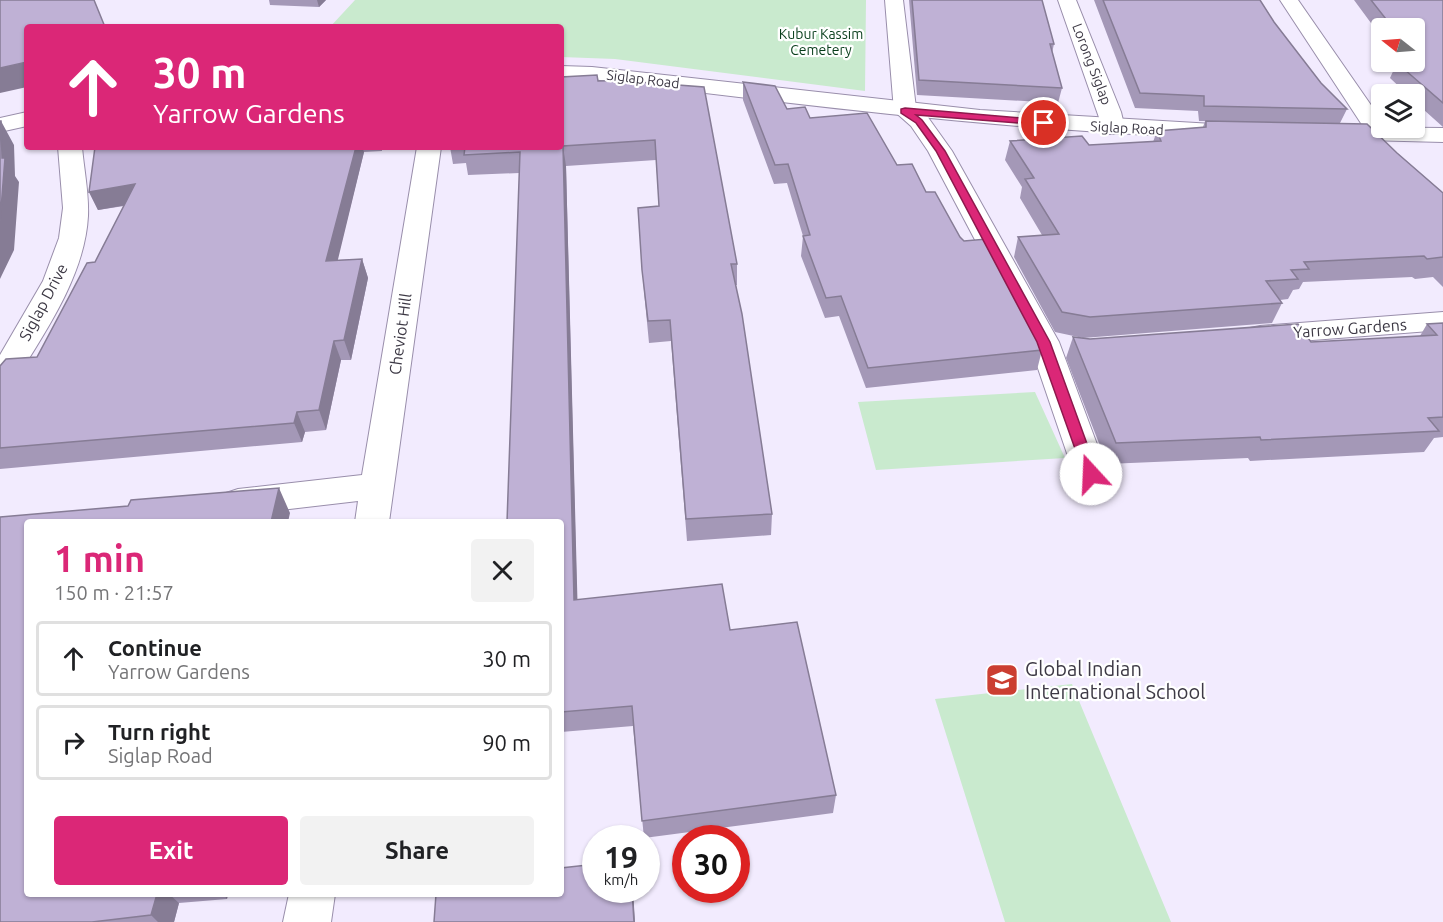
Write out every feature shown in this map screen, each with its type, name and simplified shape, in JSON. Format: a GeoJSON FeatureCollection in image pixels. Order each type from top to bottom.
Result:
{"type":"FeatureCollection","features":[{"type":"Feature","properties":{"kind":"street"},"geometry":{"type":"LineString","coordinates":[[894,0],[912,116],[940,151],[1044,342],[1091,474]]}},
{"type":"Feature","properties":{"kind":"street","name":"Lorong Siglap"},"geometry":{"type":"LineString","coordinates":[[1068,0],[1110,112],[1114,129]]}},
{"type":"Feature","properties":{"kind":"street"},"geometry":{"type":"LineString","coordinates":[[1288,0],[1371,122]]}},
{"type":"Feature","properties":{"kind":"street","name":"Siglap Road"},"geometry":{"type":"LineString","coordinates":[[564,72],[592,73],[912,116],[1114,129],[1229,131]]}},
{"type":"Feature","properties":{"kind":"street"},"geometry":{"type":"LineString","coordinates":[[0,125],[24,120]]}},
{"type":"Feature","properties":{"kind":"street"},"geometry":{"type":"LineString","coordinates":[[1310,133],[1371,135]]}},
{"type":"Feature","properties":{"kind":"street"},"geometry":{"type":"LineString","coordinates":[[1425,135],[1443,135]]}},
{"type":"Feature","properties":{"kind":"street","name":"Siglap Drive"},"geometry":{"type":"LineString","coordinates":[[0,380],[58,277],[66,257],[75,219],[70,150]]}},
{"type":"Feature","properties":{"kind":"street","name":"Cheviot Hill"},"geometry":{"type":"LineString","coordinates":[[372,519],[429,150]]}},
{"type":"Feature","properties":{"kind":"street","name":"Yarrow Gardens"},"geometry":{"type":"LineString","coordinates":[[1234,337],[1443,321]]}},
{"type":"Feature","properties":{"kind":"street"},"geometry":{"type":"LineString","coordinates":[[1044,342],[1073,347]]}},
{"type":"Feature","properties":{"kind":"street"},"geometry":{"type":"LineString","coordinates":[[207,505],[378,486]]}},
{"type":"Feature","properties":{"kind":"street"},"geometry":{"type":"LineString","coordinates":[[307,922],[311,897]]}},
{"type":"Feature","properties":{"kind":"green space","name":"Kubur Kassim Cemetery"},"geometry":{"type":"Polygon","coordinates":[[[355,0],[866,0],[865,91],[615,59],[564,57],[564,24],[333,24],[355,0]]]}},
{"type":"Feature","properties":{"kind":"green space"},"geometry":{"type":"Polygon","coordinates":[[[1035,392],[1065,458],[876,470],[858,402],[1035,392]]]}},
{"type":"Feature","properties":{"kind":"green space"},"geometry":{"type":"Polygon","coordinates":[[[1072,684],[1171,922],[1005,922],[935,699],[1072,684]]]}},
{"type":"Feature","properties":{"kind":"building"},"geometry":{"type":"Polygon","coordinates":[[[0,0],[94,0],[104,24],[24,24],[24,63],[0,68],[0,0]]]}},
{"type":"Feature","properties":{"kind":"building"},"geometry":{"type":"Polygon","coordinates":[[[912,0],[1042,0],[1054,44],[1050,44],[1062,88],[919,80],[912,0]]]}},
{"type":"Feature","properties":{"kind":"building"},"geometry":{"type":"Polygon","coordinates":[[[1103,0],[1260,0],[1321,83],[1347,109],[1204,106],[1204,96],[1140,93],[1103,0]]]}},
{"type":"Feature","properties":{"kind":"building"},"geometry":{"type":"Polygon","coordinates":[[[1371,0],[1443,0],[1443,103],[1425,87],[1425,84],[1421,84],[1407,72],[1425,72],[1425,18],[1385,18],[1371,0]]]}},
{"type":"Feature","properties":{"kind":"building"},"geometry":{"type":"Polygon","coordinates":[[[597,75],[598,81],[639,80],[639,82],[704,87],[737,264],[731,264],[742,314],[772,514],[686,519],[670,320],[648,321],[642,270],[638,208],[659,206],[655,140],[564,146],[564,77],[597,75]]]}},
{"type":"Feature","properties":{"kind":"building"},"geometry":{"type":"Polygon","coordinates":[[[743,82],[775,86],[787,109],[805,107],[810,118],[867,113],[897,165],[912,164],[926,192],[935,192],[960,237],[964,241],[987,239],[1032,323],[1042,350],[868,368],[841,296],[826,298],[803,236],[810,235],[788,164],[775,165],[743,82]]]}},
{"type":"Feature","properties":{"kind":"building"},"geometry":{"type":"Polygon","coordinates":[[[0,121],[2,158],[5,158],[0,222],[0,121]]]}},
{"type":"Feature","properties":{"kind":"building"},"geometry":{"type":"Polygon","coordinates":[[[1206,121],[1367,124],[1371,128],[1371,138],[1381,138],[1443,193],[1443,257],[1304,262],[1309,269],[1291,270],[1298,279],[1266,281],[1282,303],[1090,317],[1062,312],[1018,237],[1059,234],[1025,179],[1034,178],[1010,141],[1082,136],[1089,145],[1161,141],[1157,131],[1206,127],[1206,121]]]}},
{"type":"Feature","properties":{"kind":"building"},"geometry":{"type":"Polygon","coordinates":[[[95,150],[355,150],[326,261],[362,259],[344,340],[334,341],[319,410],[297,412],[294,423],[0,448],[0,366],[6,359],[37,357],[87,263],[95,262],[135,184],[89,192],[95,150]]]}},
{"type":"Feature","properties":{"kind":"building"},"geometry":{"type":"Polygon","coordinates":[[[465,150],[563,150],[574,600],[722,584],[730,630],[797,622],[836,795],[642,821],[632,706],[564,712],[564,519],[507,519],[520,152],[464,155],[465,150]]]}},
{"type":"Feature","properties":{"kind":"building"},"geometry":{"type":"Polygon","coordinates":[[[1443,323],[1443,417],[1428,418],[1439,431],[1261,440],[1260,437],[1116,443],[1073,337],[1090,339],[1298,324],[1311,342],[1437,335],[1427,324],[1443,323]]]}},
{"type":"Feature","properties":{"kind":"building"},"geometry":{"type":"Polygon","coordinates":[[[279,488],[272,519],[24,519],[24,897],[156,897],[151,915],[92,922],[0,922],[0,517],[128,506],[131,500],[279,488]]]}},
{"type":"Feature","properties":{"kind":"building"},"geometry":{"type":"Polygon","coordinates":[[[582,866],[582,903],[633,903],[634,922],[434,922],[436,897],[564,897],[564,868],[582,866]]]}},
{"type":"Feature","properties":{"kind":"place","name":"Global Indian International School"},"geometry":{"type":"Point","coordinates":[1002,680]}},
{"type":"Feature","properties":{"kind":"route"},"geometry":{"type":"LineString","coordinates":[[1044,123],[905,111],[919,122],[940,151],[1044,342],[1091,474]]}}]}
